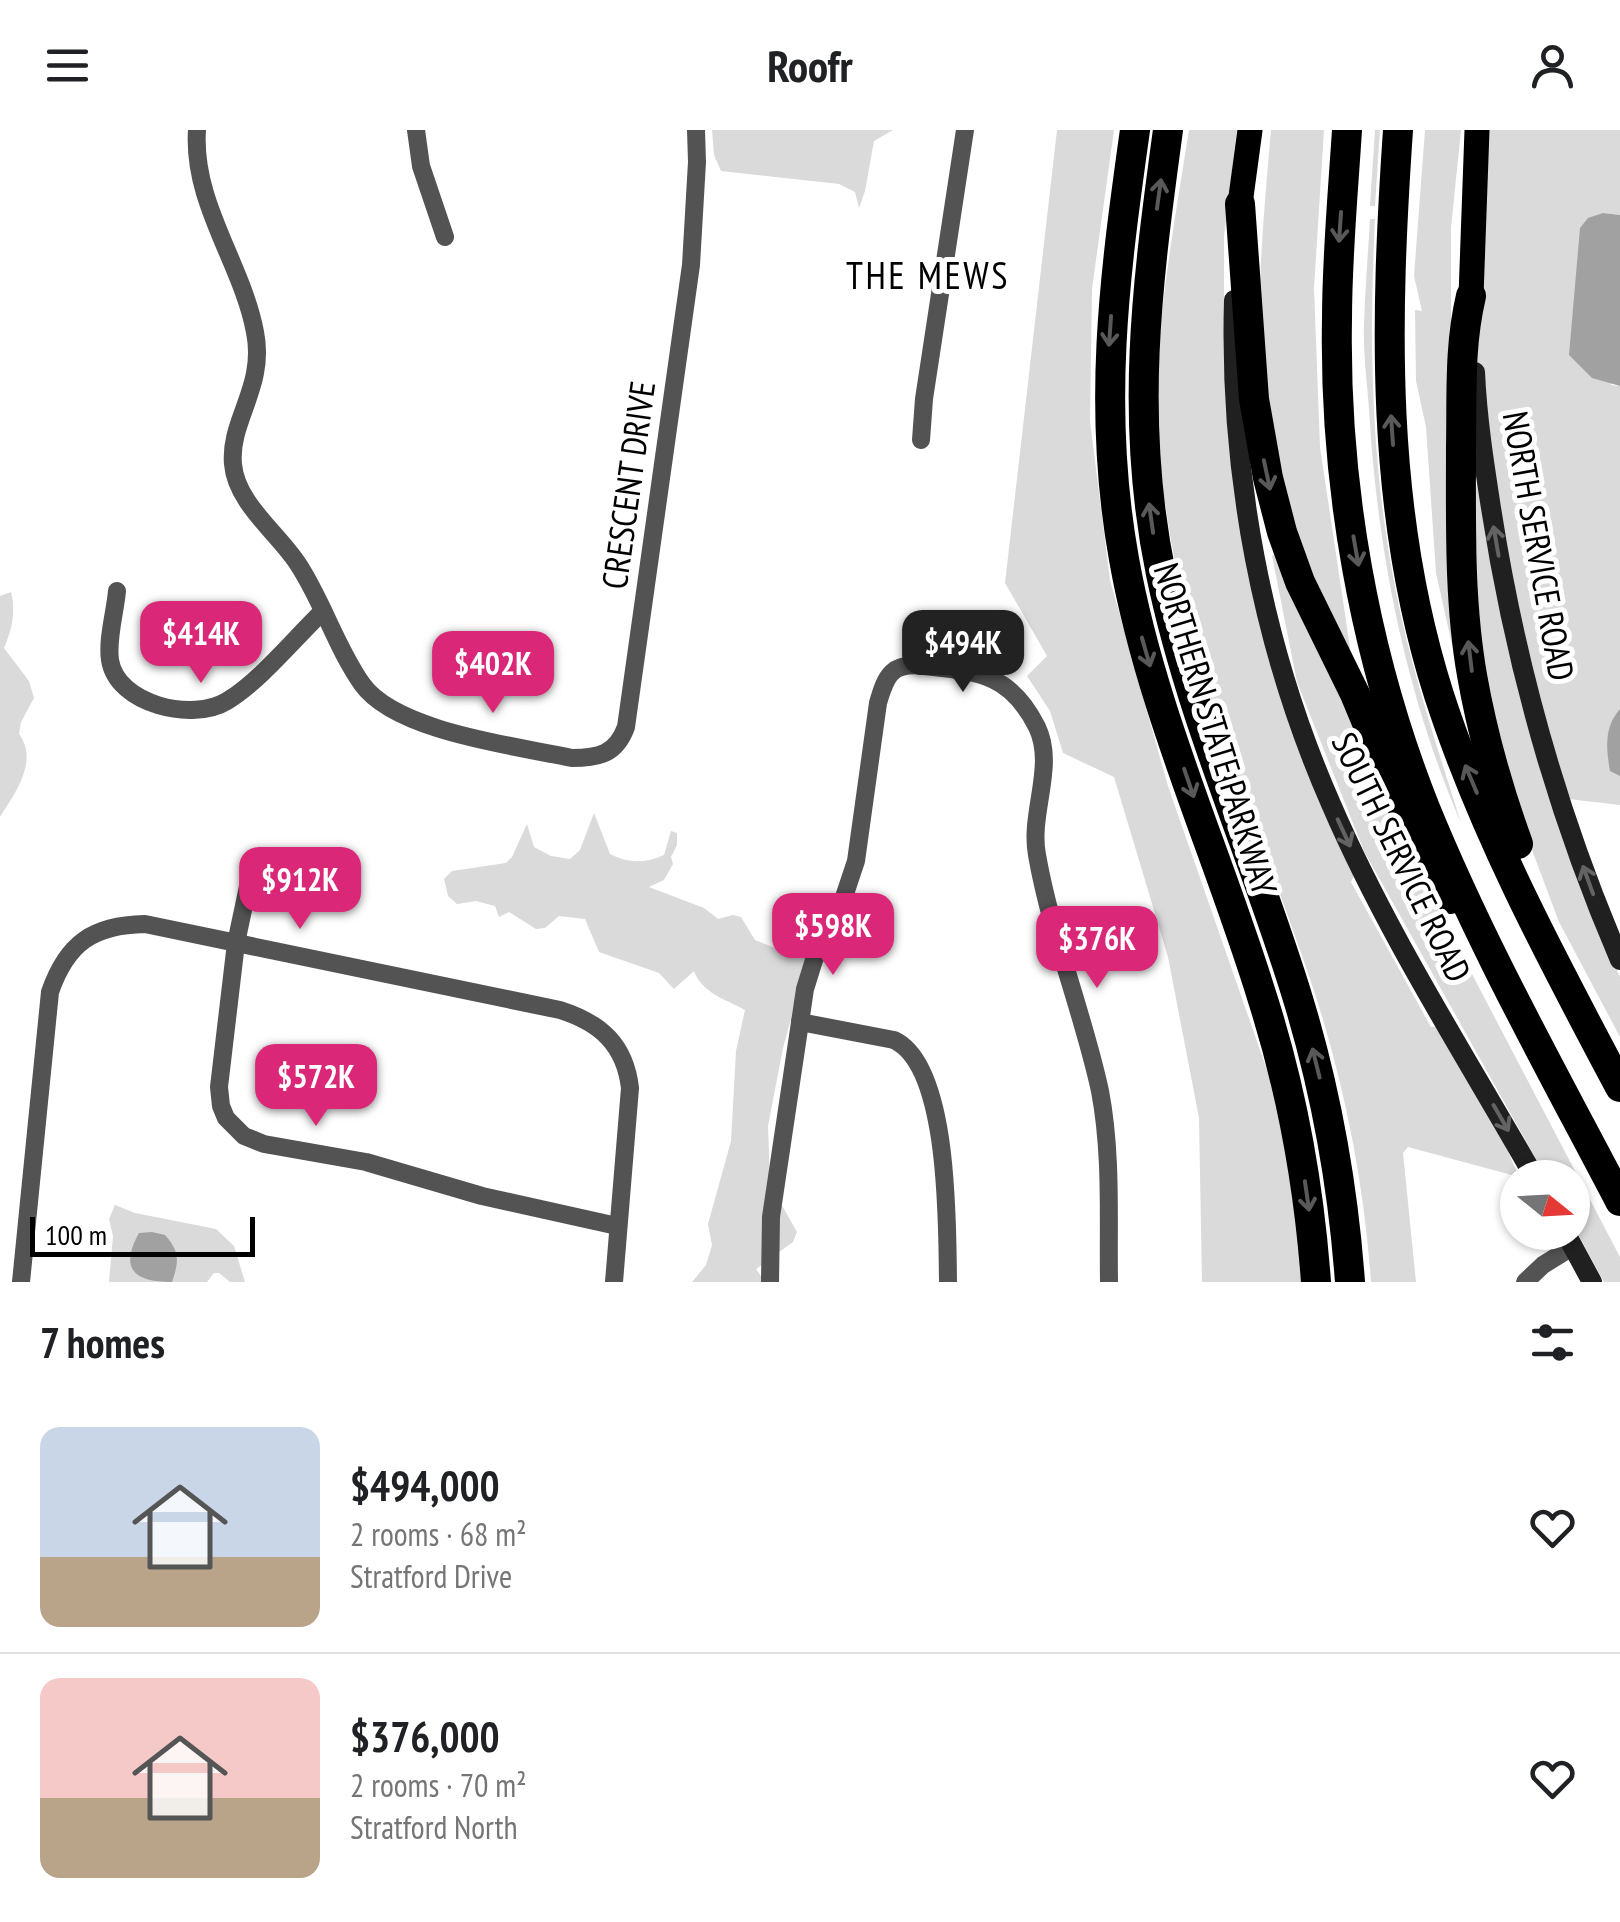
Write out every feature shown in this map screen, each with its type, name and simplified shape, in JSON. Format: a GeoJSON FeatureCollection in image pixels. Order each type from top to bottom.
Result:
{"type":"FeatureCollection","features":[{"type":"Feature","properties":{"kind":"highway","name":"NORTHERN STATE PARKWAY"},"geometry":{"type":"LineString","coordinates":[[1135,130],[1109,357],[1112,462],[1124,560],[1157,691],[1278,1052],[1301,1158],[1316,1282]]}},
{"type":"Feature","properties":{"kind":"highway","name":"NORTHERN STATE PARKWAY"},"geometry":{"type":"LineString","coordinates":[[1168,130],[1142,355],[1144,452],[1152,520],[1164,590],[1182,657],[1280,945],[1316,1064],[1335,1158],[1350,1282]]}},
{"type":"Feature","properties":{"kind":"highway"},"geometry":{"type":"LineString","coordinates":[[1347,130],[1337,358],[1344,466],[1376,648],[1424,804],[1490,953],[1620,1201]]}},
{"type":"Feature","properties":{"kind":"highway"},"geometry":{"type":"LineString","coordinates":[[1398,130],[1387,311],[1390,402],[1402,531],[1424,640],[1438,692],[1475,791],[1543,939],[1620,1087]]}},
{"type":"Feature","properties":{"kind":"highway"},"geometry":{"type":"LineString","coordinates":[[1240,204],[1254,399],[1268,478],[1292,561],[1370,727],[1426,864],[1490,953]]}},
{"type":"Feature","properties":{"kind":"highway"},"geometry":{"type":"LineString","coordinates":[[1472,296],[1462,338],[1461,484],[1472,675],[1490,758],[1521,850],[1557,932],[1612,1035],[1620,1074]]}},
{"type":"Feature","properties":{"kind":"main road","name":"SOUTH SERVICE ROAD"},"geometry":{"type":"LineString","coordinates":[[1250,130],[1240,204],[1234,314],[1240,452],[1260,586],[1285,681],[1318,774],[1363,872],[1525,1160]]}},
{"type":"Feature","properties":{"kind":"main road","name":"NORTH SERVICE ROAD"},"geometry":{"type":"LineString","coordinates":[[1477,130],[1472,296],[1480,436],[1516,639],[1566,816],[1620,960]]}},
{"type":"Feature","properties":{"kind":"main road"},"geometry":{"type":"LineString","coordinates":[[1574,1250],[1592,1282]]}},
{"type":"Feature","properties":{"kind":"street","name":"CRESCENT DRIVE"},"geometry":{"type":"LineString","coordinates":[[196,130],[205,193],[251,310],[259,350],[254,383],[233,448],[234,475],[251,504],[298,564],[366,689],[380,704],[452,732],[572,758],[602,756],[621,740],[630,704],[692,264],[696,130]]}},
{"type":"Feature","properties":{"kind":"street"},"geometry":{"type":"LineString","coordinates":[[416,130],[421,166],[445,237]]}},
{"type":"Feature","properties":{"kind":"street"},"geometry":{"type":"LineString","coordinates":[[921,440],[965,130]]}},
{"type":"Feature","properties":{"kind":"street"},"geometry":{"type":"LineString","coordinates":[[117,591],[110,659],[114,673],[126,690],[138,697],[170,707],[200,710],[225,702],[323,611]]}},
{"type":"Feature","properties":{"kind":"street"},"geometry":{"type":"LineString","coordinates":[[770,1282],[771,1217],[805,989],[856,861],[878,703],[885,679],[909,664],[992,676],[1018,698],[1031,717],[1045,752],[1036,810],[1036,850],[1099,1089],[1107,1135],[1109,1282]]}},
{"type":"Feature","properties":{"kind":"street"},"geometry":{"type":"LineString","coordinates":[[253,864],[236,943],[219,1087],[226,1118],[244,1136],[264,1144],[366,1162],[482,1196],[618,1226]]}},
{"type":"Feature","properties":{"kind":"street"},"geometry":{"type":"LineString","coordinates":[[21,1282],[47,1006],[58,969],[69,952],[91,934],[122,924],[146,924],[560,1010],[601,1028],[624,1059],[630,1088],[614,1282]]}},
{"type":"Feature","properties":{"kind":"street"},"geometry":{"type":"LineString","coordinates":[[800,1022],[894,1040],[906,1045],[920,1064],[942,1144],[948,1282]]}},
{"type":"Feature","properties":{"kind":"street"},"geometry":{"type":"LineString","coordinates":[[1525,1282],[1558,1250]]}},
{"type":"Feature","properties":{"kind":"shaded area"},"geometry":{"type":"Polygon","coordinates":[[[712,130],[893,130],[874,141],[859,208],[855,192],[839,184],[721,171],[714,155],[712,130]]]}},
{"type":"Feature","properties":{"kind":"shaded area"},"geometry":{"type":"Polygon","coordinates":[[[1057,130],[1114,130],[1092,289],[1090,421],[1110,580],[1168,786],[1275,1093],[1300,1230],[1303,1282],[1202,1282],[1199,1118],[1168,957],[1114,777],[1063,753],[1050,711],[1027,676],[1047,656],[1005,583],[1057,130]]]}},
{"type":"Feature","properties":{"kind":"shaded area"},"geometry":{"type":"Polygon","coordinates":[[[1189,130],[1237,130],[1224,236],[1224,370],[1236,508],[1277,686],[1355,873],[1351,882],[1431,1027],[1439,1026],[1512,1160],[1500,1160],[1500,1172],[1408,1147],[1403,1153],[1416,1282],[1371,1282],[1358,1169],[1334,1058],[1212,703],[1180,588],[1162,482],[1156,401],[1173,231],[1189,130]]]}},
{"type":"Feature","properties":{"kind":"shaded area"},"geometry":{"type":"Polygon","coordinates":[[[1271,130],[1324,130],[1314,288],[1320,447],[1351,654],[1296,545],[1268,443],[1262,391],[1260,287],[1271,130]]]}},
{"type":"Feature","properties":{"kind":"shaded area"},"geometry":{"type":"Polygon","coordinates":[[[1375,130],[1380,130],[1375,206],[1370,206],[1375,130]]]}},
{"type":"Feature","properties":{"kind":"shaded area"},"geometry":{"type":"Polygon","coordinates":[[[1425,130],[1461,130],[1451,228],[1451,402],[1459,676],[1436,573],[1426,427],[1416,381],[1415,310],[1422,311],[1414,276],[1425,130]]]}},
{"type":"Feature","properties":{"kind":"shaded area"},"geometry":{"type":"Polygon","coordinates":[[[1477,130],[1620,130],[1620,215],[1603,213],[1611,385],[1620,386],[1620,805],[1560,798],[1526,672],[1477,386],[1477,130]]]}},
{"type":"Feature","properties":{"kind":"shaded area"},"geometry":{"type":"Polygon","coordinates":[[[1603,213],[1620,215],[1620,386],[1592,378],[1569,355],[1580,228],[1588,218],[1603,213]]]}},
{"type":"Feature","properties":{"kind":"shaded area"},"geometry":{"type":"Polygon","coordinates":[[[1370,219],[1375,219],[1373,396],[1385,527],[1414,667],[1461,823],[1409,672],[1379,514],[1364,346],[1370,219]]]}},
{"type":"Feature","properties":{"kind":"shaded area"},"geometry":{"type":"Polygon","coordinates":[[[1479,478],[1586,900],[1620,977],[1620,1037],[1559,922],[1508,786],[1480,635],[1474,496],[1479,478]]]}},
{"type":"Feature","properties":{"kind":"shaded area"},"geometry":{"type":"Polygon","coordinates":[[[1278,551],[1439,911],[1569,1160],[1537,1160],[1364,851],[1297,682],[1272,556],[1278,551]]]}},
{"type":"Feature","properties":{"kind":"shaded area"},"geometry":{"type":"Polygon","coordinates":[[[11,592],[12,621],[4,648],[29,681],[34,698],[19,734],[27,755],[23,777],[0,817],[0,596],[11,592]]]}},
{"type":"Feature","properties":{"kind":"shaded area"},"geometry":{"type":"Polygon","coordinates":[[[1620,709],[1620,776],[1610,771],[1607,746],[1611,723],[1620,709]]]}},
{"type":"Feature","properties":{"kind":"shaded area"},"geometry":{"type":"Polygon","coordinates":[[[594,813],[610,854],[624,859],[643,861],[664,855],[671,831],[677,833],[673,864],[664,880],[649,887],[704,908],[718,919],[741,917],[755,940],[785,952],[811,951],[803,1007],[791,1019],[768,1126],[770,1184],[797,1232],[793,1242],[756,1269],[765,1282],[692,1282],[706,1265],[712,1245],[708,1224],[731,1141],[736,1051],[745,1010],[708,990],[694,971],[674,989],[659,973],[599,952],[585,919],[559,916],[545,928],[536,929],[509,912],[499,917],[495,906],[476,901],[457,904],[448,896],[444,879],[452,871],[506,863],[527,824],[534,847],[551,856],[570,859],[580,850],[594,813]]]}},
{"type":"Feature","properties":{"kind":"shaded area"},"geometry":{"type":"Polygon","coordinates":[[[1590,1200],[1620,1257],[1620,1282],[1604,1282],[1587,1250],[1590,1250],[1590,1200]]]}},
{"type":"Feature","properties":{"kind":"shaded area"},"geometry":{"type":"Polygon","coordinates":[[[115,1205],[135,1213],[216,1229],[234,1246],[245,1282],[230,1282],[214,1273],[207,1282],[109,1282],[113,1236],[109,1219],[115,1205]]]}},
{"type":"Feature","properties":{"kind":"shaded area"},"geometry":{"type":"Polygon","coordinates":[[[139,1233],[165,1235],[176,1252],[172,1282],[140,1276],[131,1264],[139,1233]]]}},
{"type":"Feature","properties":{"kind":"district","name":"THE MEWS"},"geometry":{"type":"Point","coordinates":[928,274]}}]}
